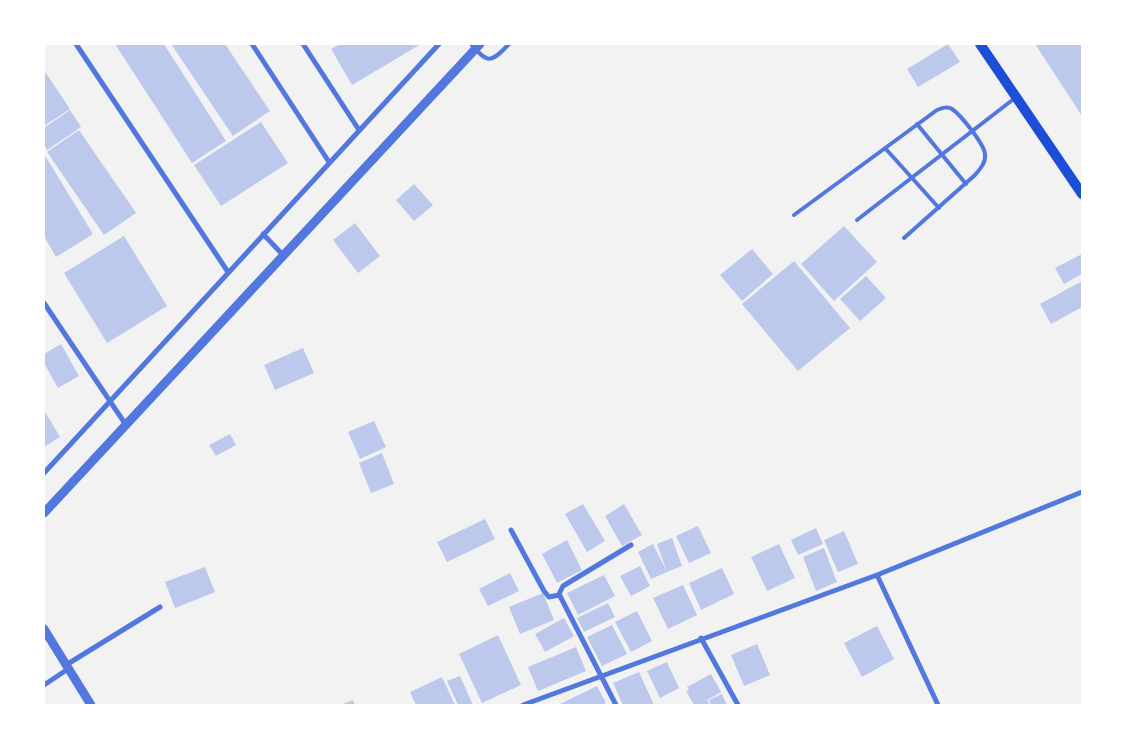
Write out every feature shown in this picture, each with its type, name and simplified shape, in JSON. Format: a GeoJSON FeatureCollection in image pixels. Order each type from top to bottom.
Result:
{"type":"FeatureCollection","features":[{"type":"Feature","properties":{"kind":"main road"},"geometry":{"type":"LineString","coordinates":[[980,44],[1082,194]]}},
{"type":"Feature","properties":{"kind":"street"},"geometry":{"type":"LineString","coordinates":[[76,44],[228,272]]}},
{"type":"Feature","properties":{"kind":"street"},"geometry":{"type":"LineString","coordinates":[[252,44],[329,162]]}},
{"type":"Feature","properties":{"kind":"street"},"geometry":{"type":"LineString","coordinates":[[302,44],[359,130]]}},
{"type":"Feature","properties":{"kind":"street"},"geometry":{"type":"LineString","coordinates":[[44,472],[439,44]]}},
{"type":"Feature","properties":{"kind":"street"},"geometry":{"type":"LineString","coordinates":[[44,512],[284,256],[475,46]]}},
{"type":"Feature","properties":{"kind":"street"},"geometry":{"type":"LineString","coordinates":[[263,234],[284,256]]}},
{"type":"Feature","properties":{"kind":"street"},"geometry":{"type":"LineString","coordinates":[[44,303],[108,401],[126,425]]}},
{"type":"Feature","properties":{"kind":"street"},"geometry":{"type":"LineString","coordinates":[[523,705],[701,638],[877,576],[1082,492]]}},
{"type":"Feature","properties":{"kind":"street"},"geometry":{"type":"LineString","coordinates":[[511,530],[544,591],[549,597],[559,595]]}},
{"type":"Feature","properties":{"kind":"street"},"geometry":{"type":"LineString","coordinates":[[616,705],[559,595],[563,586],[631,545]]}},
{"type":"Feature","properties":{"kind":"street"},"geometry":{"type":"LineString","coordinates":[[877,576],[937,703],[930,705]]}},
{"type":"Feature","properties":{"kind":"street"},"geometry":{"type":"LineString","coordinates":[[44,685],[67,667],[160,607]]}},
{"type":"Feature","properties":{"kind":"street"},"geometry":{"type":"LineString","coordinates":[[44,629],[91,705]]}},
{"type":"Feature","properties":{"kind":"street"},"geometry":{"type":"LineString","coordinates":[[701,638],[738,705]]}},
{"type":"Feature","properties":{"kind":"lane"},"geometry":{"type":"LineString","coordinates":[[475,46],[485,59],[492,59],[509,44]]}},
{"type":"Feature","properties":{"kind":"lane"},"geometry":{"type":"LineString","coordinates":[[857,220],[1016,97]]}},
{"type":"Feature","properties":{"kind":"lane"},"geometry":{"type":"LineString","coordinates":[[794,215],[937,110],[946,107],[951,108],[982,146],[985,153],[983,165],[966,184],[904,238]]}},
{"type":"Feature","properties":{"kind":"lane"},"geometry":{"type":"LineString","coordinates":[[917,124],[966,184]]}},
{"type":"Feature","properties":{"kind":"lane"},"geometry":{"type":"LineString","coordinates":[[885,148],[939,208]]}},
{"type":"Feature","properties":{"kind":"building"},"geometry":{"type":"Polygon","coordinates":[[[115,44],[164,44],[226,141],[192,163],[115,44]]]}},
{"type":"Feature","properties":{"kind":"building"},"geometry":{"type":"Polygon","coordinates":[[[171,44],[225,44],[270,111],[233,136],[171,44]]]}},
{"type":"Feature","properties":{"kind":"building"},"geometry":{"type":"Polygon","coordinates":[[[340,44],[421,44],[352,85],[331,49],[340,44]]]}},
{"type":"Feature","properties":{"kind":"building"},"geometry":{"type":"Polygon","coordinates":[[[948,44],[960,62],[918,87],[907,69],[948,44]]]}},
{"type":"Feature","properties":{"kind":"building"},"geometry":{"type":"Polygon","coordinates":[[[1035,44],[1082,44],[1082,116],[1035,44]]]}},
{"type":"Feature","properties":{"kind":"building"},"geometry":{"type":"Polygon","coordinates":[[[46,73],[70,109],[44,126],[44,74],[46,73]]]}},
{"type":"Feature","properties":{"kind":"building"},"geometry":{"type":"Polygon","coordinates":[[[70,110],[81,127],[47,150],[44,144],[44,128],[70,110]]]}},
{"type":"Feature","properties":{"kind":"building"},"geometry":{"type":"Polygon","coordinates":[[[261,122],[288,163],[221,206],[194,165],[261,122]]]}},
{"type":"Feature","properties":{"kind":"building"},"geometry":{"type":"Polygon","coordinates":[[[79,130],[136,213],[104,235],[47,152],[79,130]]]}},
{"type":"Feature","properties":{"kind":"building"},"geometry":{"type":"Polygon","coordinates":[[[44,154],[93,234],[56,257],[44,236],[44,154]]]}},
{"type":"Feature","properties":{"kind":"building"},"geometry":{"type":"Polygon","coordinates":[[[414,184],[433,205],[414,221],[396,200],[414,184]]]}},
{"type":"Feature","properties":{"kind":"building"},"geometry":{"type":"Polygon","coordinates":[[[355,223],[380,256],[358,273],[333,240],[355,223]]]}},
{"type":"Feature","properties":{"kind":"building"},"geometry":{"type":"Polygon","coordinates":[[[844,226],[877,262],[834,301],[801,264],[844,226]]]}},
{"type":"Feature","properties":{"kind":"building"},"geometry":{"type":"Polygon","coordinates":[[[124,236],[167,306],[107,343],[64,273],[124,236]]]}},
{"type":"Feature","properties":{"kind":"building"},"geometry":{"type":"Polygon","coordinates":[[[752,249],[773,274],[742,301],[720,275],[752,249]]]}},
{"type":"Feature","properties":{"kind":"building"},"geometry":{"type":"Polygon","coordinates":[[[1082,254],[1082,274],[1064,284],[1055,268],[1082,254]]]}},
{"type":"Feature","properties":{"kind":"building"},"geometry":{"type":"Polygon","coordinates":[[[794,261],[850,328],[798,371],[742,304],[794,261]]]}},
{"type":"Feature","properties":{"kind":"building"},"geometry":{"type":"Polygon","coordinates":[[[866,276],[886,298],[860,321],[840,299],[866,276]]]}},
{"type":"Feature","properties":{"kind":"building"},"geometry":{"type":"Polygon","coordinates":[[[1082,281],[1082,307],[1051,324],[1040,304],[1082,281]]]}},
{"type":"Feature","properties":{"kind":"building"},"geometry":{"type":"Polygon","coordinates":[[[61,344],[79,376],[58,388],[44,363],[44,354],[61,344]]]}},
{"type":"Feature","properties":{"kind":"building"},"geometry":{"type":"Polygon","coordinates":[[[303,348],[314,373],[275,390],[264,365],[303,348]]]}},
{"type":"Feature","properties":{"kind":"building"},"geometry":{"type":"Polygon","coordinates":[[[44,410],[60,437],[44,447],[44,410]]]}},
{"type":"Feature","properties":{"kind":"building"},"geometry":{"type":"Polygon","coordinates":[[[374,421],[386,447],[360,459],[348,432],[374,421]]]}},
{"type":"Feature","properties":{"kind":"building"},"geometry":{"type":"Polygon","coordinates":[[[230,434],[236,445],[216,456],[209,445],[230,434]]]}},
{"type":"Feature","properties":{"kind":"building"},"geometry":{"type":"Polygon","coordinates":[[[382,453],[394,484],[371,493],[359,463],[382,453]]]}},
{"type":"Feature","properties":{"kind":"building"},"geometry":{"type":"Polygon","coordinates":[[[583,504],[605,541],[587,552],[565,514],[583,504]]]}},
{"type":"Feature","properties":{"kind":"building"},"geometry":{"type":"Polygon","coordinates":[[[624,504],[642,535],[622,546],[605,516],[624,504]]]}},
{"type":"Feature","properties":{"kind":"building"},"geometry":{"type":"Polygon","coordinates":[[[485,519],[495,539],[447,562],[437,542],[485,519]]]}},
{"type":"Feature","properties":{"kind":"building"},"geometry":{"type":"Polygon","coordinates":[[[698,526],[711,553],[689,563],[676,536],[698,526]]]}},
{"type":"Feature","properties":{"kind":"building"},"geometry":{"type":"Polygon","coordinates":[[[816,528],[823,544],[798,555],[791,540],[816,528]]]}},
{"type":"Feature","properties":{"kind":"building"},"geometry":{"type":"Polygon","coordinates":[[[844,531],[858,564],[838,572],[824,540],[844,531]]]}},
{"type":"Feature","properties":{"kind":"building"},"geometry":{"type":"Polygon","coordinates":[[[672,538],[682,566],[667,572],[657,544],[672,538]]]}},
{"type":"Feature","properties":{"kind":"building"},"geometry":{"type":"Polygon","coordinates":[[[567,540],[582,570],[557,583],[542,554],[567,540]]]}},
{"type":"Feature","properties":{"kind":"building"},"geometry":{"type":"Polygon","coordinates":[[[653,544],[667,572],[651,579],[638,552],[653,544]]]}},
{"type":"Feature","properties":{"kind":"building"},"geometry":{"type":"Polygon","coordinates":[[[779,544],[795,578],[767,591],[751,557],[779,544]]]}},
{"type":"Feature","properties":{"kind":"building"},"geometry":{"type":"Polygon","coordinates":[[[824,548],[837,582],[816,591],[803,557],[824,548]]]}},
{"type":"Feature","properties":{"kind":"building"},"geometry":{"type":"Polygon","coordinates":[[[640,566],[650,586],[631,596],[620,576],[640,566]]]}},
{"type":"Feature","properties":{"kind":"building"},"geometry":{"type":"Polygon","coordinates":[[[205,567],[215,592],[175,608],[165,582],[205,567]]]}},
{"type":"Feature","properties":{"kind":"building"},"geometry":{"type":"Polygon","coordinates":[[[722,568],[734,594],[701,610],[689,583],[722,568]]]}},
{"type":"Feature","properties":{"kind":"building"},"geometry":{"type":"Polygon","coordinates":[[[510,573],[519,591],[488,606],[479,589],[510,573]]]}},
{"type":"Feature","properties":{"kind":"building"},"geometry":{"type":"Polygon","coordinates":[[[604,575],[615,596],[578,615],[567,593],[604,575]]]}},
{"type":"Feature","properties":{"kind":"building"},"geometry":{"type":"Polygon","coordinates":[[[683,585],[697,615],[668,629],[653,598],[683,585]]]}},
{"type":"Feature","properties":{"kind":"building"},"geometry":{"type":"Polygon","coordinates":[[[543,593],[554,620],[520,634],[509,607],[543,593]]]}},
{"type":"Feature","properties":{"kind":"building"},"geometry":{"type":"Polygon","coordinates":[[[608,603],[615,617],[584,632],[577,618],[608,603]]]}},
{"type":"Feature","properties":{"kind":"building"},"geometry":{"type":"Polygon","coordinates":[[[637,611],[652,641],[631,652],[615,622],[637,611]]]}},
{"type":"Feature","properties":{"kind":"building"},"geometry":{"type":"Polygon","coordinates":[[[564,618],[574,636],[545,652],[535,634],[564,618]]]}},
{"type":"Feature","properties":{"kind":"building"},"geometry":{"type":"Polygon","coordinates":[[[612,625],[627,654],[602,666],[587,637],[612,625]]]}},
{"type":"Feature","properties":{"kind":"building"},"geometry":{"type":"Polygon","coordinates":[[[877,626],[894,659],[862,677],[844,643],[877,626]]]}},
{"type":"Feature","properties":{"kind":"building"},"geometry":{"type":"Polygon","coordinates":[[[498,635],[521,685],[482,703],[459,654],[498,635]]]}},
{"type":"Feature","properties":{"kind":"building"},"geometry":{"type":"Polygon","coordinates":[[[757,644],[770,675],[744,686],[731,655],[757,644]]]}},
{"type":"Feature","properties":{"kind":"building"},"geometry":{"type":"Polygon","coordinates":[[[576,647],[586,671],[538,691],[528,667],[576,647]]]}},
{"type":"Feature","properties":{"kind":"building"},"geometry":{"type":"Polygon","coordinates":[[[667,662],[679,688],[660,698],[647,671],[667,662]]]}},
{"type":"Feature","properties":{"kind":"building"},"geometry":{"type":"Polygon","coordinates":[[[639,672],[654,705],[623,705],[613,683],[639,672]]]}},
{"type":"Feature","properties":{"kind":"building"},"geometry":{"type":"Polygon","coordinates":[[[711,674],[721,692],[707,700],[710,705],[694,705],[686,691],[689,690],[687,687],[711,674]]]}},
{"type":"Feature","properties":{"kind":"building"},"geometry":{"type":"Polygon","coordinates":[[[460,676],[473,705],[458,705],[447,681],[460,676]]]}},
{"type":"Feature","properties":{"kind":"building"},"geometry":{"type":"Polygon","coordinates":[[[442,677],[455,705],[416,705],[410,692],[442,677]]]}},
{"type":"Feature","properties":{"kind":"building"},"geometry":{"type":"Polygon","coordinates":[[[597,686],[606,703],[602,705],[558,705],[597,686]]]}},
{"type":"Feature","properties":{"kind":"building"},"geometry":{"type":"Polygon","coordinates":[[[722,694],[727,705],[711,705],[709,700],[722,694]]]}},
{"type":"Feature","properties":{"kind":"building"},"geometry":{"type":"Polygon","coordinates":[[[353,700],[355,705],[340,705],[353,700]]]}}]}
